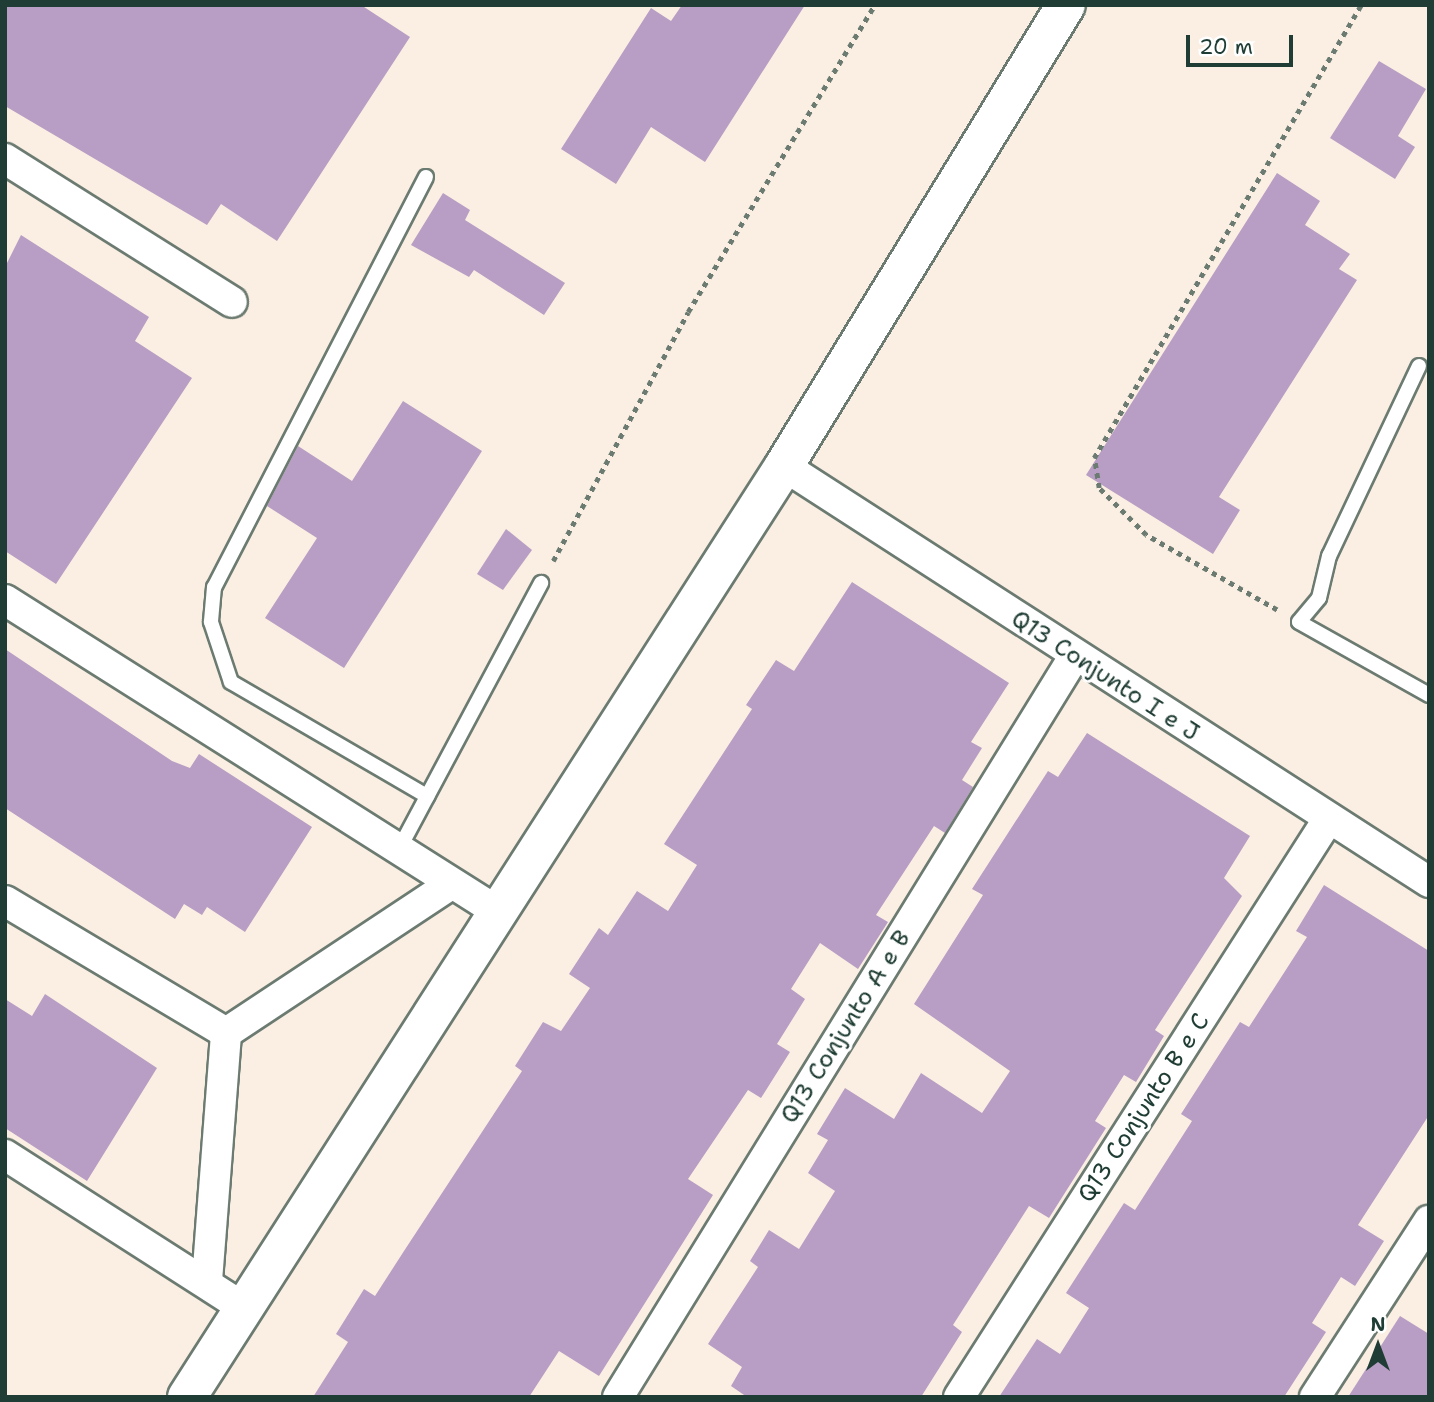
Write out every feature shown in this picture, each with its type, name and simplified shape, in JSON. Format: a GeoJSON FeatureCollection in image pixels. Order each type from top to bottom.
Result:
{"type":"FeatureCollection","features":[{"type":"Feature","properties":{"kind":"street"},"geometry":{"type":"LineString","coordinates":[[187,1397],[500,914],[784,466],[1066,5]]}},
{"type":"Feature","properties":{"kind":"street"},"geometry":{"type":"LineString","coordinates":[[5,159],[232,302]]}},
{"type":"Feature","properties":{"kind":"street","name":"Q13 Conjunto I e J"},"geometry":{"type":"LineString","coordinates":[[784,466],[1074,657],[1429,882]]}},
{"type":"Feature","properties":{"kind":"street"},"geometry":{"type":"LineString","coordinates":[[5,600],[397,852],[500,914]]}},
{"type":"Feature","properties":{"kind":"street","name":"Q13 Conjunto A e B"},"geometry":{"type":"LineString","coordinates":[[618,1397],[1074,657]]}},
{"type":"Feature","properties":{"kind":"street","name":"Q13 Conjunto B e C"},"geometry":{"type":"LineString","coordinates":[[959,1397],[1328,818]]}},
{"type":"Feature","properties":{"kind":"street"},"geometry":{"type":"LineString","coordinates":[[226,1033],[451,884]]}},
{"type":"Feature","properties":{"kind":"street"},"geometry":{"type":"LineString","coordinates":[[5,901],[226,1033]]}},
{"type":"Feature","properties":{"kind":"street"},"geometry":{"type":"LineString","coordinates":[[207,1281],[226,1033]]}},
{"type":"Feature","properties":{"kind":"street"},"geometry":{"type":"LineString","coordinates":[[5,1155],[207,1281],[243,1307]]}},
{"type":"Feature","properties":{"kind":"street"},"geometry":{"type":"LineString","coordinates":[[1315,1397],[1429,1221]]}},
{"type":"Feature","properties":{"kind":"lane"},"geometry":{"type":"LineString","coordinates":[[426,177],[214,587],[211,622],[231,682],[427,796]]}},
{"type":"Feature","properties":{"kind":"lane"},"geometry":{"type":"LineString","coordinates":[[1419,366],[1329,556],[1319,598],[1299,622],[1429,695]]}},
{"type":"Feature","properties":{"kind":"lane"},"geometry":{"type":"LineString","coordinates":[[397,852],[541,583]]}},
{"type":"Feature","properties":{"kind":"path"},"geometry":{"type":"LineString","coordinates":[[541,583],[688,312],[875,5]]}},
{"type":"Feature","properties":{"kind":"path"},"geometry":{"type":"LineString","coordinates":[[1299,622],[1146,534],[1099,488],[1094,458],[1361,5]]}},
{"type":"Feature","properties":{"kind":"building"},"geometry":{"type":"Polygon","coordinates":[[[5,5],[361,5],[410,37],[277,241],[221,204],[207,225],[5,106],[5,5]]]}},
{"type":"Feature","properties":{"kind":"building"},"geometry":{"type":"Polygon","coordinates":[[[682,5],[805,5],[705,162],[651,127],[616,184],[561,149],[651,8],[671,21],[682,5]]]}},
{"type":"Feature","properties":{"kind":"building"},"geometry":{"type":"Polygon","coordinates":[[[1379,61],[1426,89],[1398,136],[1415,147],[1395,179],[1330,138],[1379,61]]]}},
{"type":"Feature","properties":{"kind":"building"},"geometry":{"type":"Polygon","coordinates":[[[1277,173],[1320,201],[1305,225],[1350,254],[1339,269],[1357,280],[1219,497],[1240,510],[1213,554],[1086,475],[1277,173]]]}},
{"type":"Feature","properties":{"kind":"building"},"geometry":{"type":"Polygon","coordinates":[[[443,193],[470,210],[465,220],[565,283],[544,315],[474,270],[469,277],[411,245],[443,193]]]}},
{"type":"Feature","properties":{"kind":"building"},"geometry":{"type":"Polygon","coordinates":[[[21,235],[149,317],[135,341],[192,378],[56,584],[5,551],[5,267],[21,235]]]}},
{"type":"Feature","properties":{"kind":"building"},"geometry":{"type":"Polygon","coordinates":[[[403,401],[482,451],[344,668],[265,618],[317,538],[267,506],[298,446],[352,481],[403,401]]]}},
{"type":"Feature","properties":{"kind":"building"},"geometry":{"type":"Polygon","coordinates":[[[506,529],[532,550],[503,590],[477,574],[506,529]]]}},
{"type":"Feature","properties":{"kind":"building"},"geometry":{"type":"Polygon","coordinates":[[[852,582],[1009,683],[971,742],[982,748],[962,780],[973,787],[945,833],[934,826],[876,915],[888,922],[858,969],[820,943],[791,989],[805,999],[777,1044],[790,1052],[761,1098],[748,1090],[688,1179],[713,1195],[599,1376],[559,1351],[529,1397],[313,1397],[348,1342],[336,1334],[364,1289],[375,1296],[522,1071],[515,1066],[543,1022],[561,1031],[590,988],[569,974],[599,928],[608,935],[637,891],[668,911],[697,865],[664,844],[752,709],[746,705],[776,660],[794,671],[852,582]]]}},
{"type":"Feature","properties":{"kind":"building"},"geometry":{"type":"Polygon","coordinates":[[[5,649],[172,761],[190,768],[199,754],[312,827],[245,932],[207,907],[202,915],[184,904],[175,919],[5,808],[5,649]]]}},
{"type":"Feature","properties":{"kind":"building"},"geometry":{"type":"Polygon","coordinates":[[[1087,733],[1250,836],[1224,878],[1242,896],[1155,1030],[1164,1036],[1136,1082],[1124,1075],[1095,1121],[1106,1128],[1049,1218],[1029,1206],[953,1325],[962,1332],[921,1397],[747,1397],[731,1386],[742,1367],[708,1344],[758,1267],[750,1261],[769,1230],[799,1249],[835,1191],[808,1173],[828,1140],[817,1134],[845,1088],[894,1119],[921,1073],[982,1113],[1010,1071],[914,1004],[983,895],[972,889],[1048,771],[1058,777],[1087,733]]]}},
{"type":"Feature","properties":{"kind":"building"},"geometry":{"type":"Polygon","coordinates":[[[1324,885],[1429,951],[1429,1115],[1358,1225],[1384,1241],[1355,1286],[1341,1277],[1312,1323],[1326,1332],[1284,1397],[999,1397],[1037,1339],[1060,1354],[1089,1308],[1066,1293],[1124,1203],[1135,1210],[1192,1121],[1181,1114],[1240,1022],[1249,1027],[1307,937],[1296,931],[1324,885]]]}},
{"type":"Feature","properties":{"kind":"building"},"geometry":{"type":"Polygon","coordinates":[[[45,994],[157,1068],[87,1181],[5,1128],[5,999],[32,1016],[45,994]]]}},
{"type":"Feature","properties":{"kind":"building"},"geometry":{"type":"Polygon","coordinates":[[[1400,1316],[1429,1334],[1429,1397],[1348,1397],[1400,1316]]]}}]}
